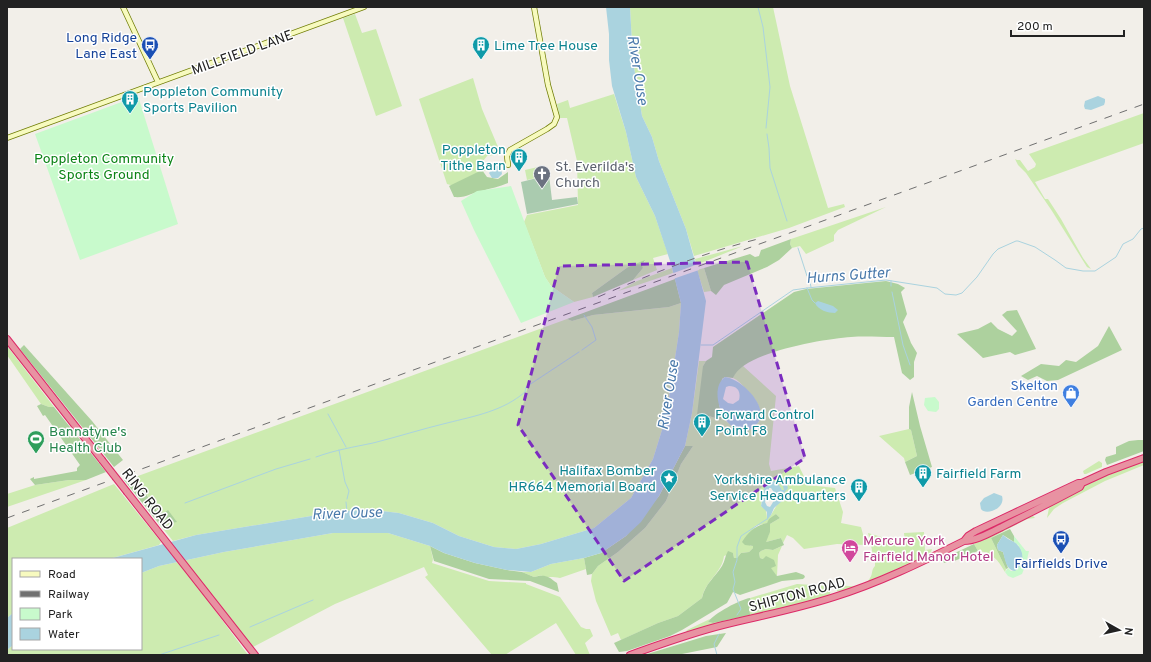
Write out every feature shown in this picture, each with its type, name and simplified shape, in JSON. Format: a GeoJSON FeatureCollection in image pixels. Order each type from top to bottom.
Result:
{"type":"FeatureCollection","features":[{"type":"Feature","properties":{"kind":"highway","name":"RING ROAD"},"geometry":{"type":"LineString","coordinates":[[7,339],[255,655]]}},
{"type":"Feature","properties":{"kind":"highway"},"geometry":{"type":"LineString","coordinates":[[1082,483],[1106,472],[1144,458]]}},
{"type":"Feature","properties":{"kind":"highway","name":"SHIPTON ROAD"},"geometry":{"type":"LineString","coordinates":[[630,655],[673,639],[835,597],[913,566],[964,541],[968,536],[976,531],[1030,504],[1078,483],[1082,483]]}},
{"type":"Feature","properties":{"kind":"highway","name":"SHIPTON ROAD"},"geometry":{"type":"LineString","coordinates":[[964,541],[970,541],[984,536],[1040,508],[1080,486],[1082,483]]}},
{"type":"Feature","properties":{"kind":"street"},"geometry":{"type":"LineString","coordinates":[[123,7],[158,82]]}},
{"type":"Feature","properties":{"kind":"street","name":"MILLFIELD LANE"},"geometry":{"type":"LineString","coordinates":[[7,138],[364,7]]}},
{"type":"Feature","properties":{"kind":"street"},"geometry":{"type":"LineString","coordinates":[[508,165],[507,156],[510,150],[547,130],[554,124],[557,117],[548,85],[534,7]]}},
{"type":"Feature","properties":{"kind":"highlighted area"},"geometry":{"type":"Polygon","coordinates":[[[747,262],[805,458],[624,581],[518,425],[559,266],[747,262]]]}},
{"type":"Feature","properties":{"kind":"green space"},"geometry":{"type":"Polygon","coordinates":[[[630,7],[773,7],[790,86],[828,208],[844,204],[845,207],[789,228],[694,256],[686,229],[659,161],[652,137],[642,116],[633,61],[630,7]]]}},
{"type":"Feature","properties":{"kind":"green space"},"geometry":{"type":"Polygon","coordinates":[[[355,14],[362,33],[376,29],[402,106],[376,116],[343,18],[355,14]]]}},
{"type":"Feature","properties":{"kind":"green space"},"geometry":{"type":"Polygon","coordinates":[[[473,78],[482,109],[501,154],[487,156],[483,161],[486,170],[454,186],[447,184],[419,99],[473,78]]]}},
{"type":"Feature","properties":{"kind":"green space"},"geometry":{"type":"Polygon","coordinates":[[[614,94],[626,132],[636,177],[655,216],[668,254],[653,258],[657,270],[633,280],[643,268],[641,266],[645,261],[628,267],[592,293],[593,297],[574,302],[551,286],[545,277],[524,222],[527,215],[578,205],[577,161],[567,118],[560,118],[557,104],[568,100],[570,108],[614,94]]]}},
{"type":"Feature","properties":{"kind":"green space","name":"Poppleton Community Sports Ground"},"geometry":{"type":"Polygon","coordinates":[[[138,96],[178,224],[80,260],[35,134],[138,96]]]}},
{"type":"Feature","properties":{"kind":"green space"},"geometry":{"type":"Polygon","coordinates":[[[1144,113],[1144,143],[1035,182],[1045,199],[1048,199],[1061,219],[1083,258],[1091,269],[1087,267],[1052,211],[1015,159],[1020,160],[1028,171],[1035,167],[1036,164],[1029,154],[1144,113]]]}},
{"type":"Feature","properties":{"kind":"green space"},"geometry":{"type":"Polygon","coordinates":[[[538,167],[540,177],[527,180],[525,170],[538,167]]]}},
{"type":"Feature","properties":{"kind":"green space"},"geometry":{"type":"Polygon","coordinates":[[[482,170],[487,177],[498,179],[508,172],[508,183],[465,196],[454,197],[449,186],[482,170]]]}},
{"type":"Feature","properties":{"kind":"green space"},"geometry":{"type":"Polygon","coordinates":[[[549,175],[552,200],[577,197],[578,204],[527,214],[521,182],[549,175]]]}},
{"type":"Feature","properties":{"kind":"green space"},"geometry":{"type":"Polygon","coordinates":[[[511,186],[545,277],[551,286],[574,302],[521,323],[461,201],[477,191],[511,186]]]}},
{"type":"Feature","properties":{"kind":"green space"},"geometry":{"type":"Polygon","coordinates":[[[886,207],[838,230],[834,235],[834,241],[806,254],[800,246],[792,248],[790,244],[791,239],[886,207]]]}},
{"type":"Feature","properties":{"kind":"green space"},"geometry":{"type":"Polygon","coordinates":[[[791,239],[790,244],[792,248],[779,260],[767,267],[724,285],[716,295],[711,291],[704,268],[750,254],[755,257],[759,256],[761,250],[791,239]]]}},
{"type":"Feature","properties":{"kind":"green space"},"geometry":{"type":"Polygon","coordinates":[[[743,246],[696,265],[695,259],[743,246]]]}},
{"type":"Feature","properties":{"kind":"green space"},"geometry":{"type":"Polygon","coordinates":[[[645,260],[642,266],[643,268],[633,280],[593,297],[592,293],[628,267],[645,260]]]}},
{"type":"Feature","properties":{"kind":"green space"},"geometry":{"type":"Polygon","coordinates":[[[672,268],[673,273],[618,291],[637,281],[672,268]]]}},
{"type":"Feature","properties":{"kind":"green space"},"geometry":{"type":"Polygon","coordinates":[[[704,268],[711,291],[704,292],[697,270],[704,268]]]}},
{"type":"Feature","properties":{"kind":"green space"},"geometry":{"type":"Polygon","coordinates":[[[675,279],[681,303],[669,307],[593,315],[572,321],[567,319],[675,279]]]}},
{"type":"Feature","properties":{"kind":"green space"},"geometry":{"type":"Polygon","coordinates":[[[886,281],[898,284],[905,288],[901,292],[907,314],[903,322],[911,343],[917,353],[914,362],[914,377],[910,380],[902,373],[894,337],[851,337],[804,344],[768,354],[752,361],[740,369],[733,378],[725,377],[722,379],[719,405],[722,414],[721,420],[709,416],[704,421],[696,423],[703,366],[706,361],[712,357],[713,347],[794,292],[806,289],[886,281]]]}},
{"type":"Feature","properties":{"kind":"green space"},"geometry":{"type":"Polygon","coordinates":[[[681,303],[679,332],[666,417],[653,459],[631,498],[594,528],[541,544],[516,549],[494,547],[459,536],[433,523],[399,513],[373,510],[341,511],[196,535],[173,541],[160,525],[169,524],[164,513],[158,511],[138,482],[140,478],[138,476],[567,319],[572,321],[593,315],[669,307],[681,303]]]}},
{"type":"Feature","properties":{"kind":"green space"},"geometry":{"type":"Polygon","coordinates":[[[1017,310],[1036,349],[1015,355],[1010,352],[983,358],[957,334],[978,329],[991,322],[998,329],[1012,336],[1017,331],[1002,315],[1007,311],[1017,310]]]}},
{"type":"Feature","properties":{"kind":"green space"},"geometry":{"type":"Polygon","coordinates":[[[1109,326],[1122,350],[1058,380],[1047,381],[1037,376],[1028,380],[1021,376],[1041,364],[1059,366],[1066,360],[1076,362],[1098,346],[1109,326]]]}},
{"type":"Feature","properties":{"kind":"green space"},"geometry":{"type":"Polygon","coordinates":[[[24,345],[92,421],[123,460],[114,467],[20,349],[24,345]]]}},
{"type":"Feature","properties":{"kind":"green space"},"geometry":{"type":"Polygon","coordinates":[[[7,346],[54,407],[41,404],[7,355],[7,346]]]}},
{"type":"Feature","properties":{"kind":"green space"},"geometry":{"type":"Polygon","coordinates":[[[699,361],[706,361],[703,366],[704,421],[709,416],[721,420],[722,414],[726,421],[738,431],[759,422],[760,412],[755,399],[738,381],[733,378],[735,372],[743,366],[776,396],[769,464],[771,471],[799,466],[808,485],[835,488],[843,512],[841,523],[861,527],[866,545],[837,544],[804,549],[793,538],[787,535],[783,543],[781,538],[766,542],[765,540],[769,534],[770,524],[780,518],[776,514],[767,523],[755,526],[750,546],[753,546],[753,548],[749,552],[741,553],[737,558],[734,558],[733,553],[724,556],[723,562],[706,587],[702,598],[678,616],[658,623],[621,640],[618,633],[611,636],[596,601],[591,581],[592,574],[598,566],[618,552],[645,528],[666,501],[681,464],[693,446],[685,446],[692,413],[699,361]],[[776,481],[765,491],[762,497],[761,506],[766,510],[767,518],[771,515],[784,493],[776,481]]]}},
{"type":"Feature","properties":{"kind":"green space"},"geometry":{"type":"Polygon","coordinates":[[[912,392],[932,467],[910,475],[905,462],[917,456],[911,430],[909,429],[909,407],[912,392]]]}},
{"type":"Feature","properties":{"kind":"green space"},"geometry":{"type":"Polygon","coordinates":[[[935,397],[939,402],[939,409],[936,412],[928,411],[924,405],[925,398],[935,397]]]}},
{"type":"Feature","properties":{"kind":"green space"},"geometry":{"type":"Polygon","coordinates":[[[41,404],[54,407],[106,472],[86,480],[69,480],[35,485],[30,479],[34,477],[34,479],[77,471],[77,468],[80,465],[45,415],[43,416],[37,406],[41,404]]]}},
{"type":"Feature","properties":{"kind":"green space"},"geometry":{"type":"Polygon","coordinates":[[[909,429],[911,430],[917,456],[905,462],[904,458],[879,436],[909,429]]]}},
{"type":"Feature","properties":{"kind":"green space"},"geometry":{"type":"Polygon","coordinates":[[[1144,440],[1144,451],[1107,465],[1105,460],[1106,457],[1116,454],[1116,447],[1129,441],[1144,440]]]}},
{"type":"Feature","properties":{"kind":"green space"},"geometry":{"type":"Polygon","coordinates":[[[685,446],[693,446],[681,464],[666,501],[645,528],[618,552],[598,566],[592,574],[587,575],[584,558],[601,553],[626,536],[659,496],[685,446]]]}},
{"type":"Feature","properties":{"kind":"green space"},"geometry":{"type":"Polygon","coordinates":[[[1144,460],[1144,465],[1105,481],[1063,503],[1054,509],[1047,518],[1049,508],[1052,504],[1079,488],[1144,460]]]}},
{"type":"Feature","properties":{"kind":"green space"},"geometry":{"type":"Polygon","coordinates":[[[1099,461],[1102,463],[1102,467],[1084,474],[1083,471],[1099,461]]]}},
{"type":"Feature","properties":{"kind":"green space"},"geometry":{"type":"Polygon","coordinates":[[[138,476],[140,478],[138,482],[157,511],[164,513],[168,510],[177,522],[160,525],[124,480],[138,476]]]}},
{"type":"Feature","properties":{"kind":"green space"},"geometry":{"type":"Polygon","coordinates":[[[69,480],[86,480],[7,507],[7,494],[35,485],[69,480]]]}},
{"type":"Feature","properties":{"kind":"green space"},"geometry":{"type":"Polygon","coordinates":[[[114,484],[161,542],[159,545],[113,558],[12,558],[12,614],[7,618],[7,528],[114,484]]]}},
{"type":"Feature","properties":{"kind":"green space"},"geometry":{"type":"Polygon","coordinates":[[[776,514],[780,518],[770,524],[770,532],[766,542],[781,538],[784,545],[773,550],[766,549],[761,551],[759,553],[760,558],[763,559],[766,556],[774,560],[776,566],[771,568],[777,576],[796,572],[804,575],[805,577],[803,579],[782,581],[740,595],[733,592],[727,603],[682,630],[670,636],[627,651],[619,652],[614,643],[658,623],[678,616],[702,598],[708,585],[722,566],[728,551],[733,553],[734,558],[737,558],[741,553],[749,552],[753,546],[745,545],[742,542],[744,538],[759,525],[767,523],[769,519],[776,514]]]}},
{"type":"Feature","properties":{"kind":"green space"},"geometry":{"type":"Polygon","coordinates":[[[1033,516],[1035,518],[1027,519],[991,538],[1006,569],[1005,572],[994,557],[987,553],[978,551],[974,544],[1026,517],[1033,516]]]}},
{"type":"Feature","properties":{"kind":"green space"},"geometry":{"type":"Polygon","coordinates":[[[1010,529],[1014,536],[1014,542],[1003,535],[997,545],[998,550],[1003,552],[1008,568],[1006,569],[991,538],[1010,529]]]}},
{"type":"Feature","properties":{"kind":"green space"},"geometry":{"type":"Polygon","coordinates":[[[924,532],[925,550],[932,549],[930,555],[866,583],[875,566],[875,559],[873,558],[868,533],[905,544],[904,533],[924,532]]]}},
{"type":"Feature","properties":{"kind":"green space"},"geometry":{"type":"Polygon","coordinates":[[[333,533],[388,533],[430,546],[433,559],[432,563],[489,581],[526,583],[560,597],[581,627],[590,629],[593,636],[585,643],[590,655],[576,655],[556,623],[505,655],[492,655],[425,577],[428,575],[424,567],[335,604],[253,647],[216,600],[211,605],[248,655],[7,655],[7,650],[12,646],[12,650],[142,650],[142,573],[159,566],[224,552],[333,533]]]}},
{"type":"Feature","properties":{"kind":"green space"},"geometry":{"type":"Polygon","coordinates":[[[1014,536],[1026,551],[1029,551],[1022,574],[1013,578],[1008,576],[1005,572],[1008,568],[1011,571],[1015,571],[1019,546],[1014,542],[1014,536]]]}},
{"type":"Feature","properties":{"kind":"green space"},"geometry":{"type":"Polygon","coordinates":[[[974,544],[978,551],[952,562],[950,561],[944,563],[942,559],[974,544]]]}},
{"type":"Feature","properties":{"kind":"green space"},"geometry":{"type":"Polygon","coordinates":[[[430,546],[444,553],[475,563],[522,572],[534,577],[546,576],[557,583],[559,592],[530,581],[489,579],[434,561],[430,546]]]}},
{"type":"Feature","properties":{"kind":"green space"},"geometry":{"type":"Polygon","coordinates":[[[782,546],[778,555],[777,576],[763,559],[760,558],[759,553],[766,549],[773,550],[782,546]]]}},
{"type":"Feature","properties":{"kind":"green space"},"geometry":{"type":"Polygon","coordinates":[[[584,558],[586,569],[560,578],[541,576],[534,577],[522,572],[531,572],[551,564],[584,558]]]}},
{"type":"Feature","properties":{"kind":"green space"},"geometry":{"type":"Polygon","coordinates":[[[797,584],[828,586],[831,589],[830,594],[828,597],[685,634],[687,630],[710,619],[708,622],[713,623],[742,617],[750,611],[750,598],[797,584]]]}},
{"type":"Feature","properties":{"kind":"green space"},"geometry":{"type":"Polygon","coordinates":[[[839,585],[859,585],[843,592],[837,591],[836,586],[839,585]]]}},
{"type":"Feature","properties":{"kind":"green space"},"geometry":{"type":"Polygon","coordinates":[[[750,598],[750,615],[713,623],[708,622],[715,615],[728,607],[750,598]]]}},
{"type":"Feature","properties":{"kind":"green space"},"geometry":{"type":"Polygon","coordinates":[[[726,633],[717,647],[677,655],[644,655],[706,636],[726,633]]]}},
{"type":"Feature","properties":{"kind":"water","name":"River Ouse"},"geometry":{"type":"Polygon","coordinates":[[[606,7],[630,7],[633,61],[642,116],[652,137],[659,161],[686,229],[706,301],[692,413],[685,446],[659,496],[641,522],[626,536],[601,553],[584,558],[551,564],[531,572],[507,570],[475,563],[444,553],[430,546],[388,533],[333,533],[224,552],[159,566],[142,573],[142,558],[113,558],[196,535],[341,511],[373,510],[399,513],[433,523],[459,536],[494,547],[516,549],[541,544],[594,528],[631,498],[653,459],[666,417],[679,332],[681,303],[671,264],[655,216],[636,177],[626,132],[612,86],[609,60],[609,34],[606,7]]]}},
{"type":"Feature","properties":{"kind":"water"},"geometry":{"type":"Polygon","coordinates":[[[1098,96],[1105,99],[1104,105],[1091,110],[1085,109],[1085,101],[1098,96]]]}},
{"type":"Feature","properties":{"kind":"water"},"geometry":{"type":"Polygon","coordinates":[[[497,165],[501,168],[502,174],[498,178],[492,178],[489,173],[497,165]]]}},
{"type":"Feature","properties":{"kind":"water"},"geometry":{"type":"Polygon","coordinates":[[[818,301],[833,306],[838,310],[835,313],[824,311],[816,305],[815,303],[818,301]]]}},
{"type":"Feature","properties":{"kind":"water"},"geometry":{"type":"Polygon","coordinates":[[[725,377],[738,382],[751,393],[756,400],[760,408],[761,415],[759,421],[752,428],[747,431],[738,430],[727,421],[719,405],[718,389],[720,382],[725,377]],[[732,386],[726,387],[723,399],[728,403],[733,404],[739,400],[740,394],[737,388],[732,386]]]}},
{"type":"Feature","properties":{"kind":"water"},"geometry":{"type":"Polygon","coordinates":[[[781,478],[788,479],[788,488],[784,493],[782,501],[774,508],[767,520],[767,512],[761,506],[765,485],[769,480],[774,481],[782,490],[784,490],[783,486],[778,480],[781,478]],[[769,488],[765,502],[767,506],[770,507],[775,498],[771,488],[769,488]]]}},
{"type":"Feature","properties":{"kind":"water"},"geometry":{"type":"Polygon","coordinates":[[[994,493],[1002,496],[1001,504],[994,510],[987,512],[983,511],[980,503],[984,498],[994,493]]]}},
{"type":"Feature","properties":{"kind":"water"},"geometry":{"type":"Polygon","coordinates":[[[1003,535],[1018,545],[1022,552],[1021,564],[1015,571],[1010,569],[1008,566],[1003,552],[998,550],[997,545],[1003,535]]]}},
{"type":"Feature","properties":{"kind":"water"},"geometry":{"type":"Polygon","coordinates":[[[12,614],[12,646],[7,650],[7,618],[12,614]]]}},
{"type":"Feature","properties":{"kind":"pier"},"geometry":{"type":"Polygon","coordinates":[[[698,264],[699,270],[673,279],[671,274],[698,264]]]}},
{"type":"Feature","properties":{"kind":"waterway"},"geometry":{"type":"LineString","coordinates":[[758,7],[763,27],[770,87],[766,128]]}},
{"type":"Feature","properties":{"kind":"waterway"},"geometry":{"type":"LineString","coordinates":[[767,134],[770,168],[787,221]]}},
{"type":"Feature","properties":{"kind":"waterway","name":"Hurns Gutter"},"geometry":{"type":"LineString","coordinates":[[701,345],[713,345],[793,290],[886,280],[937,288],[945,294],[956,295],[962,293],[977,277],[998,249],[1016,241],[1035,247],[1066,268],[1083,271],[1095,271],[1116,257],[1123,244],[1133,239],[1141,229],[1144,228]]}},
{"type":"Feature","properties":{"kind":"waterway"},"geometry":{"type":"LineString","coordinates":[[798,248],[807,276]]}},
{"type":"Feature","properties":{"kind":"waterway","name":"Hurns Gutter"},"geometry":{"type":"LineString","coordinates":[[891,281],[891,286]]}},
{"type":"Feature","properties":{"kind":"waterway","name":"Hurns Gutter"},"geometry":{"type":"LineString","coordinates":[[810,282],[811,287]]}},
{"type":"Feature","properties":{"kind":"waterway"},"geometry":{"type":"LineString","coordinates":[[807,288],[812,300],[815,303]]}},
{"type":"Feature","properties":{"kind":"waterway"},"geometry":{"type":"LineString","coordinates":[[892,292],[903,345],[910,365]]}},
{"type":"Feature","properties":{"kind":"waterway"},"geometry":{"type":"LineString","coordinates":[[582,350],[596,340],[592,327],[584,315]]}},
{"type":"Feature","properties":{"kind":"waterway"},"geometry":{"type":"LineString","coordinates":[[316,457],[488,412],[507,404],[525,392],[526,387],[579,352]]}},
{"type":"Feature","properties":{"kind":"waterway"},"geometry":{"type":"LineString","coordinates":[[328,414],[346,447]]}},
{"type":"Feature","properties":{"kind":"waterway","name":"River Ouse"},"geometry":{"type":"LineString","coordinates":[[339,450],[345,482],[349,491],[347,499]]}},
{"type":"Feature","properties":{"kind":"waterway"},"geometry":{"type":"LineString","coordinates":[[185,503],[276,469],[310,459]]}},
{"type":"Feature","properties":{"kind":"waterway","name":"River Ouse"},"geometry":{"type":"LineString","coordinates":[[346,502],[347,512]]}},
{"type":"Feature","properties":{"kind":"waterway"},"geometry":{"type":"LineString","coordinates":[[737,615],[741,609],[733,589],[735,582],[733,572],[737,560],[737,547],[741,536],[767,519]]}},
{"type":"Feature","properties":{"kind":"waterway"},"geometry":{"type":"LineString","coordinates":[[250,627],[313,600]]}},
{"type":"Feature","properties":{"kind":"waterway"},"geometry":{"type":"LineString","coordinates":[[717,655],[714,644],[719,634]]}},
{"type":"Feature","properties":{"kind":"waterway"},"geometry":{"type":"LineString","coordinates":[[159,655],[219,635]]}},
{"type":"Feature","properties":{"kind":"railway"},"geometry":{"type":"LineString","coordinates":[[7,518],[1144,104]]}},
{"type":"Feature","properties":{"kind":"railway"},"geometry":{"type":"LineString","coordinates":[[598,297],[677,265],[758,239]]}},
{"type":"Feature","properties":{"kind":"place","name":"Long Ridge Lane East"},"geometry":{"type":"Point","coordinates":[150,60]}},
{"type":"Feature","properties":{"kind":"place","name":"Lime Tree House"},"geometry":{"type":"Point","coordinates":[481,60]}},
{"type":"Feature","properties":{"kind":"place","name":"Poppleton Community Sports Pavilion"},"geometry":{"type":"Point","coordinates":[130,114]}},
{"type":"Feature","properties":{"kind":"place","name":"Poppleton Tithe Barn"},"geometry":{"type":"Point","coordinates":[519,172]}},
{"type":"Feature","properties":{"kind":"place","name":"St. Everilda's Church"},"geometry":{"type":"Point","coordinates":[542,189]}},
{"type":"Feature","properties":{"kind":"place","name":"Skelton Garden Centre"},"geometry":{"type":"Point","coordinates":[1071,408]}},
{"type":"Feature","properties":{"kind":"place","name":"Forward Control Point F8"},"geometry":{"type":"Point","coordinates":[702,437]}},
{"type":"Feature","properties":{"kind":"place","name":"Bannatyne's Health Club"},"geometry":{"type":"Point","coordinates":[36,454]}},
{"type":"Feature","properties":{"kind":"place","name":"Fairfield Farm"},"geometry":{"type":"Point","coordinates":[923,488]}},
{"type":"Feature","properties":{"kind":"place","name":"Halifax Bomber HR664 Memorial Board"},"geometry":{"type":"Point","coordinates":[669,493]}},
{"type":"Feature","properties":{"kind":"place","name":"Yorkshire Ambulance Service Headquarters"},"geometry":{"type":"Point","coordinates":[859,502]}},
{"type":"Feature","properties":{"kind":"place","name":"Fairfields Drive"},"geometry":{"type":"Point","coordinates":[1061,554]}},
{"type":"Feature","properties":{"kind":"place","name":"Mercure York Fairfield Manor Hotel"},"geometry":{"type":"Point","coordinates":[850,563]}}]}
